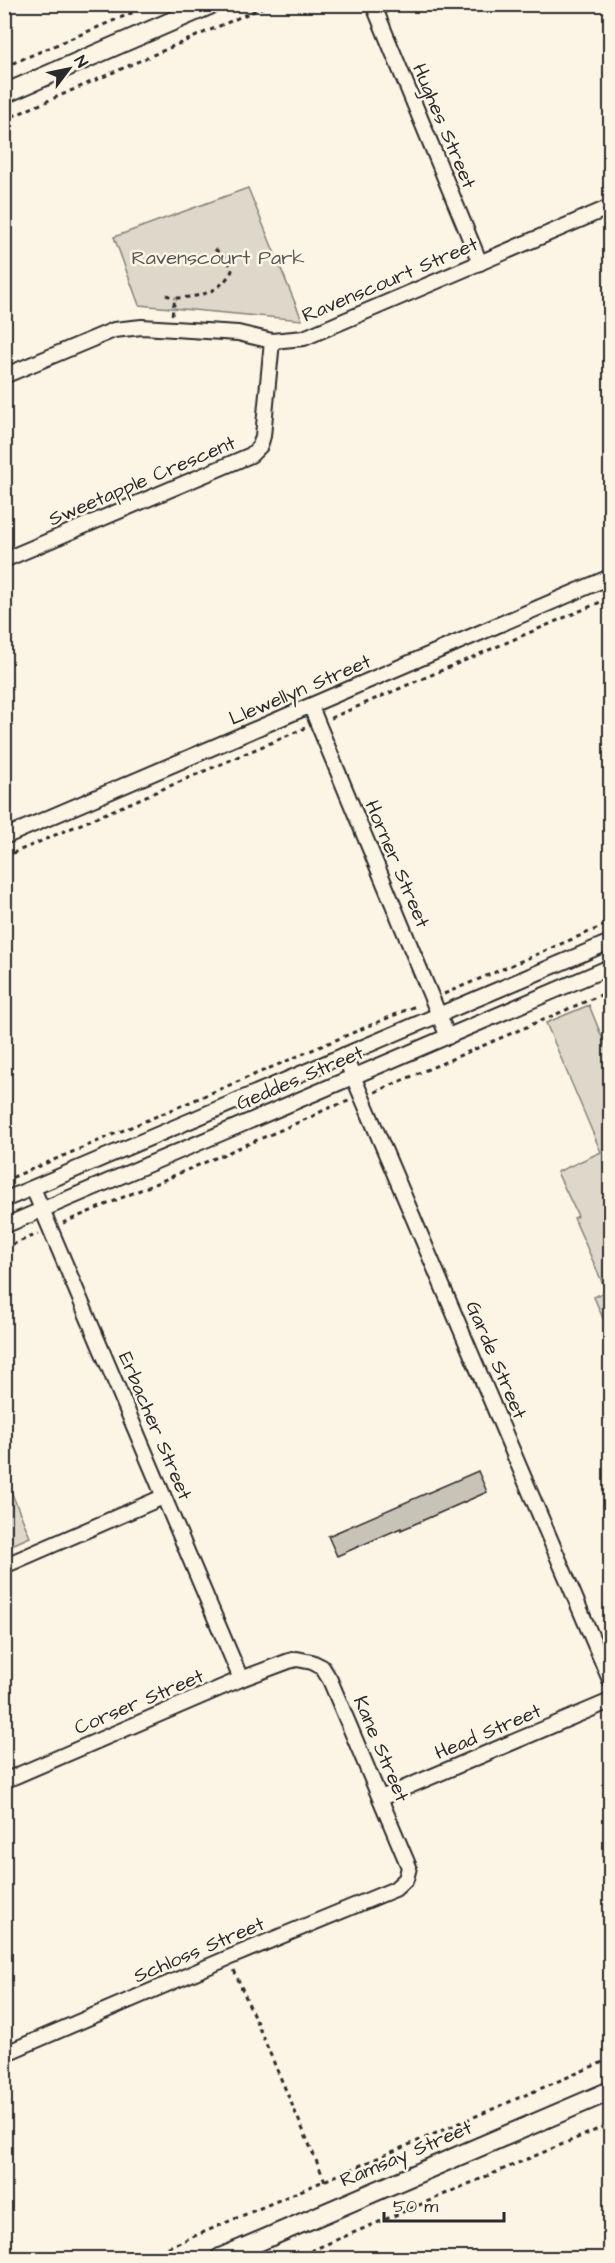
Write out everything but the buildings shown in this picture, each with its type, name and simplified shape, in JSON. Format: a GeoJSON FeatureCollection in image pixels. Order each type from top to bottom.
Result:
{"type":"FeatureCollection","features":[{"type":"Feature","properties":{"kind":"street"},"geometry":{"type":"LineString","coordinates":[[4,94],[212,4]]}},
{"type":"Feature","properties":{"kind":"street","name":"Hughes Street"},"geometry":{"type":"LineString","coordinates":[[373,4],[480,263]]}},
{"type":"Feature","properties":{"kind":"street","name":"Ravenscourt Street"},"geometry":{"type":"LineString","coordinates":[[4,376],[114,330],[142,327],[170,328],[238,333],[272,341],[304,338],[610,207]]}},
{"type":"Feature","properties":{"kind":"street","name":"Sweetapple Crescent"},"geometry":{"type":"LineString","coordinates":[[4,560],[251,455],[260,446],[263,436],[272,341]]}},
{"type":"Feature","properties":{"kind":"street","name":"Llewellyn Street"},"geometry":{"type":"LineString","coordinates":[[4,837],[610,577]]}},
{"type":"Feature","properties":{"kind":"street","name":"Horner Street"},"geometry":{"type":"LineString","coordinates":[[311,707],[448,1037]]}},
{"type":"Feature","properties":{"kind":"street","name":"Geddes Street"},"geometry":{"type":"LineString","coordinates":[[4,1200],[610,942]]}},
{"type":"Feature","properties":{"kind":"street","name":"Geddes Street"},"geometry":{"type":"LineString","coordinates":[[4,1226],[610,967]]}},
{"type":"Feature","properties":{"kind":"street","name":"Garde Street"},"geometry":{"type":"LineString","coordinates":[[345,1055],[610,1680]]}},
{"type":"Feature","properties":{"kind":"street","name":"Erbacher Street"},"geometry":{"type":"LineString","coordinates":[[33,1188],[241,1679]]}},
{"type":"Feature","properties":{"kind":"street"},"geometry":{"type":"LineString","coordinates":[[4,1566],[164,1497]]}},
{"type":"Feature","properties":{"kind":"street","name":"Kane Street"},"geometry":{"type":"LineString","coordinates":[[289,1661],[297,1659],[312,1662],[322,1667],[327,1674],[407,1861],[409,1867],[406,1879]]}},
{"type":"Feature","properties":{"kind":"street","name":"Corser Street"},"geometry":{"type":"LineString","coordinates":[[4,1781],[241,1679],[289,1661]]}},
{"type":"Feature","properties":{"kind":"street","name":"Head Street"},"geometry":{"type":"LineString","coordinates":[[381,1798],[610,1701]]}},
{"type":"Feature","properties":{"kind":"street","name":"Schloss Street"},"geometry":{"type":"LineString","coordinates":[[4,2054],[395,1889],[406,1879]]}},
{"type":"Feature","properties":{"kind":"street","name":"Ramsay Street"},"geometry":{"type":"LineString","coordinates":[[219,2259],[610,2091]]}},
{"type":"Feature","properties":{"kind":"path"},"geometry":{"type":"LineString","coordinates":[[4,67],[153,4]]}},
{"type":"Feature","properties":{"kind":"path"},"geometry":{"type":"LineString","coordinates":[[4,120],[270,4]]}},
{"type":"Feature","properties":{"kind":"path"},"geometry":{"type":"LineString","coordinates":[[166,295],[175,298],[192,297],[212,291],[225,283],[232,271],[227,258],[213,248]]}},
{"type":"Feature","properties":{"kind":"path"},"geometry":{"type":"LineString","coordinates":[[170,328],[175,298]]}},
{"type":"Feature","properties":{"kind":"path"},"geometry":{"type":"LineString","coordinates":[[4,1180],[610,923]]}},
{"type":"Feature","properties":{"kind":"path"},"geometry":{"type":"LineString","coordinates":[[4,1248],[311,1117],[326,1108],[363,1097],[610,991]]}},
{"type":"Feature","properties":{"kind":"path"},"geometry":{"type":"LineString","coordinates":[[228,1958],[325,2181]]}},
{"type":"Feature","properties":{"kind":"path"},"geometry":{"type":"LineString","coordinates":[[143,2259],[610,2059]]}},
{"type":"Feature","properties":{"kind":"path"},"geometry":{"type":"LineString","coordinates":[[294,2259],[610,2124]]}},
{"type":"Feature","properties":{"kind":"green space","name":"Ravenscourt Park"},"geometry":{"type":"Polygon","coordinates":[[[248,188],[302,320],[139,305],[114,237],[248,188]]]}},
{"type":"Feature","properties":{"kind":"green space"},"geometry":{"type":"Polygon","coordinates":[[[589,1005],[610,1057],[610,1335],[594,1297],[606,1291],[574,1218],[578,1216],[557,1172],[601,1152],[546,1023],[589,1005]]]}},
{"type":"Feature","properties":{"kind":"green space"},"geometry":{"type":"Polygon","coordinates":[[[5,1477],[30,1537],[4,1548],[5,1477]]]}}]}
